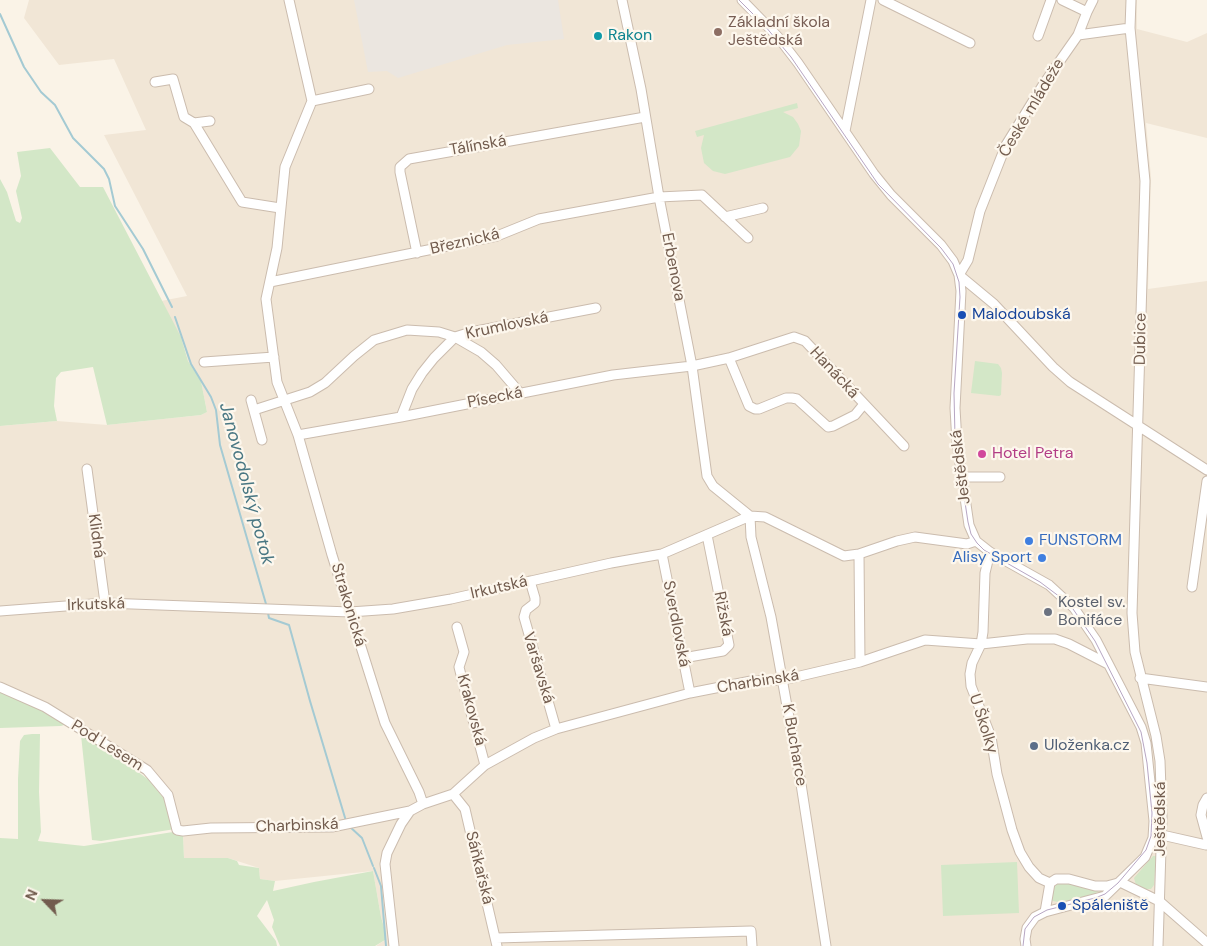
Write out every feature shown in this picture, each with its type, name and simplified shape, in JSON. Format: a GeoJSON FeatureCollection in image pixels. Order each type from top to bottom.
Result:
{"type":"FeatureCollection","features":[{"type":"Feature","properties":{"kind":"street"},"geometry":{"type":"LineString","coordinates":[[289,0],[312,101],[369,89]]}},
{"type":"Feature","properties":{"kind":"street","name":"Erbenova"},"geometry":{"type":"LineString","coordinates":[[622,0],[692,366],[707,476],[712,486],[750,516]]}},
{"type":"Feature","properties":{"kind":"street","name":"Ještědská"},"geometry":{"type":"LineString","coordinates":[[742,0],[778,37],[798,63],[874,174],[891,195],[947,252],[953,261],[961,291],[955,408],[957,443],[969,525],[976,540],[990,552],[1048,586],[1074,608],[1096,640],[1141,727],[1146,743],[1154,821],[1153,838],[1145,857],[1105,896],[1045,912]]}},
{"type":"Feature","properties":{"kind":"street"},"geometry":{"type":"LineString","coordinates":[[845,131],[871,0]]}},
{"type":"Feature","properties":{"kind":"street"},"geometry":{"type":"LineString","coordinates":[[883,0],[970,43]]}},
{"type":"Feature","properties":{"kind":"street"},"geometry":{"type":"LineString","coordinates":[[1038,36],[1051,0]]}},
{"type":"Feature","properties":{"kind":"street"},"geometry":{"type":"LineString","coordinates":[[1062,0],[1087,12]]}},
{"type":"Feature","properties":{"kind":"street","name":"České mládeže"},"geometry":{"type":"LineString","coordinates":[[958,275],[968,260],[980,211],[1006,145],[1043,85],[1078,35],[1093,0]]}},
{"type":"Feature","properties":{"kind":"street","name":"Dubice"},"geometry":{"type":"LineString","coordinates":[[1131,0],[1130,28],[1145,182],[1132,613],[1135,652],[1140,678]]}},
{"type":"Feature","properties":{"kind":"street"},"geometry":{"type":"LineString","coordinates":[[1078,35],[1130,28]]}},
{"type":"Feature","properties":{"kind":"street"},"geometry":{"type":"LineString","coordinates":[[155,82],[173,79],[184,117],[194,123],[242,202],[280,208]]}},
{"type":"Feature","properties":{"kind":"street","name":"Strakonická"},"geometry":{"type":"LineString","coordinates":[[312,101],[285,166],[277,248],[266,299],[277,382],[298,435],[384,723],[419,792],[423,804]]}},
{"type":"Feature","properties":{"kind":"street","name":"Tálínská"},"geometry":{"type":"LineString","coordinates":[[417,252],[400,172],[400,167],[409,159],[645,117]]}},
{"type":"Feature","properties":{"kind":"street"},"geometry":{"type":"LineString","coordinates":[[194,123],[210,120]]}},
{"type":"Feature","properties":{"kind":"street","name":"Březnická"},"geometry":{"type":"LineString","coordinates":[[270,282],[497,236],[539,219],[659,197],[702,195],[748,238]]}},
{"type":"Feature","properties":{"kind":"street"},"geometry":{"type":"LineString","coordinates":[[725,217],[762,208]]}},
{"type":"Feature","properties":{"kind":"street"},"geometry":{"type":"LineString","coordinates":[[958,275],[994,304],[1053,367],[1070,382],[1207,470]]}},
{"type":"Feature","properties":{"kind":"street","name":"Krumlovská"},"geometry":{"type":"LineString","coordinates":[[401,417],[412,389],[422,373],[434,358],[456,338],[471,332],[596,308]]}},
{"type":"Feature","properties":{"kind":"street"},"geometry":{"type":"LineString","coordinates":[[254,410],[310,392],[325,383],[374,340],[407,330],[439,332],[456,338],[481,352],[496,365],[520,393]]}},
{"type":"Feature","properties":{"kind":"street","name":"Hanácká"},"geometry":{"type":"LineString","coordinates":[[692,366],[729,358],[783,339],[799,338],[805,341],[904,446]]}},
{"type":"Feature","properties":{"kind":"street"},"geometry":{"type":"LineString","coordinates":[[204,362],[274,357]]}},
{"type":"Feature","properties":{"kind":"street"},"geometry":{"type":"LineString","coordinates":[[729,358],[749,406],[755,409],[786,398],[797,399],[828,427],[855,415],[864,404]]}},
{"type":"Feature","properties":{"kind":"street","name":"Písecká"},"geometry":{"type":"LineString","coordinates":[[298,435],[401,417],[613,375],[692,366]]}},
{"type":"Feature","properties":{"kind":"street"},"geometry":{"type":"LineString","coordinates":[[250,400],[262,440]]}},
{"type":"Feature","properties":{"kind":"street","name":"Klidná"},"geometry":{"type":"LineString","coordinates":[[87,470],[105,603]]}},
{"type":"Feature","properties":{"kind":"street"},"geometry":{"type":"LineString","coordinates":[[962,477],[1000,477]]}},
{"type":"Feature","properties":{"kind":"street"},"geometry":{"type":"LineString","coordinates":[[1192,587],[1207,480]]}},
{"type":"Feature","properties":{"kind":"street"},"geometry":{"type":"LineString","coordinates":[[750,516],[765,517],[844,556],[859,554],[897,541],[915,538],[967,544],[976,540]]}},
{"type":"Feature","properties":{"kind":"street","name":"Irkutská"},"geometry":{"type":"LineString","coordinates":[[0,612],[105,603],[350,612],[393,609],[451,599],[611,563],[662,554],[750,516]]}},
{"type":"Feature","properties":{"kind":"street","name":"K Bucharce"},"geometry":{"type":"LineString","coordinates":[[750,516],[751,537],[771,617],[783,680],[826,946]]}},
{"type":"Feature","properties":{"kind":"street","name":"Rižská"},"geometry":{"type":"LineString","coordinates":[[683,658],[723,651],[728,645],[707,535]]}},
{"type":"Feature","properties":{"kind":"street","name":"U Školky"},"geometry":{"type":"LineString","coordinates":[[990,552],[985,573],[981,644],[972,663],[970,674],[971,686],[991,737],[997,774],[1020,852],[1040,878],[1050,883]]}},
{"type":"Feature","properties":{"kind":"street","name":"Sverdlovská"},"geometry":{"type":"LineString","coordinates":[[662,554],[690,693]]}},
{"type":"Feature","properties":{"kind":"street"},"geometry":{"type":"LineString","coordinates":[[859,554],[860,662]]}},
{"type":"Feature","properties":{"kind":"street","name":"Varšavská"},"geometry":{"type":"LineString","coordinates":[[530,581],[536,598],[535,603],[526,610],[524,617],[556,730]]}},
{"type":"Feature","properties":{"kind":"street","name":"Krakovská"},"geometry":{"type":"LineString","coordinates":[[457,627],[464,652],[459,666],[485,765]]}},
{"type":"Feature","properties":{"kind":"street","name":"Charbinská"},"geometry":{"type":"LineString","coordinates":[[183,832],[211,828],[332,827],[410,811],[423,804],[453,794],[485,765],[534,738],[556,730],[690,693],[750,681],[783,680],[860,662],[925,640],[981,644],[1034,638],[1054,640],[1069,644],[1108,665]]}},
{"type":"Feature","properties":{"kind":"street"},"geometry":{"type":"LineString","coordinates":[[1140,678],[1207,687]]}},
{"type":"Feature","properties":{"kind":"street","name":"Ještědská"},"geometry":{"type":"LineString","coordinates":[[1140,678],[1156,736],[1160,761],[1162,835],[1158,946]]}},
{"type":"Feature","properties":{"kind":"street","name":"Pod Lesem"},"geometry":{"type":"LineString","coordinates":[[0,687],[45,707],[147,770],[168,796],[175,826],[177,830],[183,832]]}},
{"type":"Feature","properties":{"kind":"street","name":"Sáňkařská"},"geometry":{"type":"LineString","coordinates":[[453,794],[465,809],[497,942]]}},
{"type":"Feature","properties":{"kind":"street"},"geometry":{"type":"LineString","coordinates":[[1207,798],[1201,814],[1207,837]]}},
{"type":"Feature","properties":{"kind":"street"},"geometry":{"type":"LineString","coordinates":[[394,946],[385,864],[387,853],[394,838],[410,811]]}},
{"type":"Feature","properties":{"kind":"street"},"geometry":{"type":"LineString","coordinates":[[1162,835],[1206,844],[1207,842]]}},
{"type":"Feature","properties":{"kind":"street"},"geometry":{"type":"LineString","coordinates":[[1026,946],[1027,928],[1036,917],[1045,912],[1050,883],[1056,879],[1069,879],[1095,886],[1107,886],[1120,882],[1159,901],[1207,943]]}},
{"type":"Feature","properties":{"kind":"street"},"geometry":{"type":"LineString","coordinates":[[497,942],[751,931],[752,946]]}},
{"type":"Feature","properties":{"kind":"shaded area"},"geometry":{"type":"Polygon","coordinates":[[[29,0],[1137,0],[1137,29],[1187,42],[1207,33],[1207,138],[1146,123],[1151,177],[1148,289],[1207,281],[1207,946],[376,946],[385,940],[386,934],[373,871],[275,881],[260,879],[259,868],[228,858],[184,858],[183,835],[162,795],[149,780],[140,772],[67,724],[0,690],[0,426],[57,421],[107,425],[201,415],[207,412],[201,381],[188,361],[183,343],[161,301],[187,296],[104,135],[146,130],[114,59],[59,65],[24,18],[29,0]]]}},
{"type":"Feature","properties":{"kind":"shaded area"},"geometry":{"type":"Polygon","coordinates":[[[354,0],[558,0],[564,39],[507,45],[398,78],[387,71],[368,72],[354,0]]]}},
{"type":"Feature","properties":{"kind":"green space"},"geometry":{"type":"Polygon","coordinates":[[[797,103],[798,108],[783,112],[793,117],[801,131],[799,146],[790,157],[725,174],[713,171],[704,163],[701,148],[704,135],[697,137],[695,131],[797,103]]]}},
{"type":"Feature","properties":{"kind":"green space"},"geometry":{"type":"Polygon","coordinates":[[[50,148],[80,187],[103,187],[181,337],[188,361],[201,381],[207,412],[201,415],[107,425],[93,367],[61,372],[56,378],[54,406],[57,421],[0,426],[0,179],[7,192],[16,221],[20,223],[22,218],[16,191],[21,176],[17,152],[50,148]]]}},
{"type":"Feature","properties":{"kind":"green space"},"geometry":{"type":"Polygon","coordinates":[[[975,361],[998,364],[1002,373],[1001,395],[971,393],[975,361]]]}},
{"type":"Feature","properties":{"kind":"green space"},"geometry":{"type":"Polygon","coordinates":[[[0,690],[42,707],[67,724],[61,726],[0,728],[0,690]]]}},
{"type":"Feature","properties":{"kind":"green space"},"geometry":{"type":"Polygon","coordinates":[[[40,734],[39,792],[41,832],[38,841],[84,846],[173,832],[183,835],[184,858],[228,858],[237,861],[239,865],[259,868],[260,879],[275,881],[273,891],[373,871],[386,934],[385,940],[375,946],[280,946],[272,927],[274,920],[267,900],[257,916],[276,941],[277,946],[0,946],[0,838],[18,839],[20,741],[24,735],[40,734]]]}},
{"type":"Feature","properties":{"kind":"green space"},"geometry":{"type":"Polygon","coordinates":[[[81,735],[108,750],[149,780],[166,801],[175,829],[101,841],[92,840],[81,735]]]}},
{"type":"Feature","properties":{"kind":"green space"},"geometry":{"type":"Polygon","coordinates":[[[1153,856],[1156,856],[1154,885],[1151,889],[1144,889],[1136,885],[1134,878],[1153,856]]]}},
{"type":"Feature","properties":{"kind":"green space"},"geometry":{"type":"Polygon","coordinates":[[[1017,862],[1019,913],[943,916],[941,865],[1017,862]]]}},
{"type":"Feature","properties":{"kind":"green space"},"geometry":{"type":"Polygon","coordinates":[[[1062,881],[1103,889],[1090,896],[1058,902],[1053,901],[1051,899],[1052,891],[1062,881]]]}},
{"type":"Feature","properties":{"kind":"waterway","name":"Janovodolský potok"},"geometry":{"type":"LineString","coordinates":[[0,14],[24,67],[41,92],[55,105],[73,138],[104,169],[109,179],[115,206],[143,249],[172,307]]}},
{"type":"Feature","properties":{"kind":"waterway","name":"Janovodolský potok"},"geometry":{"type":"LineString","coordinates":[[175,317],[191,364],[211,397],[216,410],[220,445],[266,604]]}},
{"type":"Feature","properties":{"kind":"waterway"},"geometry":{"type":"LineString","coordinates":[[1148,437],[1190,464]]}},
{"type":"Feature","properties":{"kind":"waterway","name":"Janovodolský potok"},"geometry":{"type":"LineString","coordinates":[[268,613],[269,618],[289,625],[346,821]]}},
{"type":"Feature","properties":{"kind":"waterway","name":"Janovodolský potok"},"geometry":{"type":"LineString","coordinates":[[349,826],[362,838],[373,866]]}},
{"type":"Feature","properties":{"kind":"waterway","name":"Janovodolský potok"},"geometry":{"type":"LineString","coordinates":[[374,868],[381,886],[386,946]]}},
{"type":"Feature","properties":{"kind":"tram line"},"geometry":{"type":"LineString","coordinates":[[739,0],[765,26],[791,57],[878,184],[941,248],[953,264],[959,282],[960,297],[954,393],[955,437],[971,534],[984,550],[1040,582],[1073,609],[1095,641],[1141,732],[1147,763],[1152,813],[1151,836],[1146,850],[1118,883],[1105,894],[1047,910],[1034,917],[1025,929],[1023,946]]}},
{"type":"Feature","properties":{"kind":"place","name":"Základní škola Ještědská"},"geometry":{"type":"Point","coordinates":[718,32]}},
{"type":"Feature","properties":{"kind":"place","name":"Rakon"},"geometry":{"type":"Point","coordinates":[598,36]}},
{"type":"Feature","properties":{"kind":"place","name":"Malodoubská"},"geometry":{"type":"Point","coordinates":[962,315]}},
{"type":"Feature","properties":{"kind":"place","name":"Hotel Petra"},"geometry":{"type":"Point","coordinates":[982,454]}},
{"type":"Feature","properties":{"kind":"place","name":"FUNSTORM"},"geometry":{"type":"Point","coordinates":[1029,541]}},
{"type":"Feature","properties":{"kind":"place","name":"Alisy Sport"},"geometry":{"type":"Point","coordinates":[1042,558]}},
{"type":"Feature","properties":{"kind":"place","name":"Kostel sv. Bonifáce"},"geometry":{"type":"Point","coordinates":[1048,612]}},
{"type":"Feature","properties":{"kind":"place","name":"Uloženka.cz"},"geometry":{"type":"Point","coordinates":[1034,746]}},
{"type":"Feature","properties":{"kind":"place","name":"Spáleniště"},"geometry":{"type":"Point","coordinates":[1062,906]}}]}
